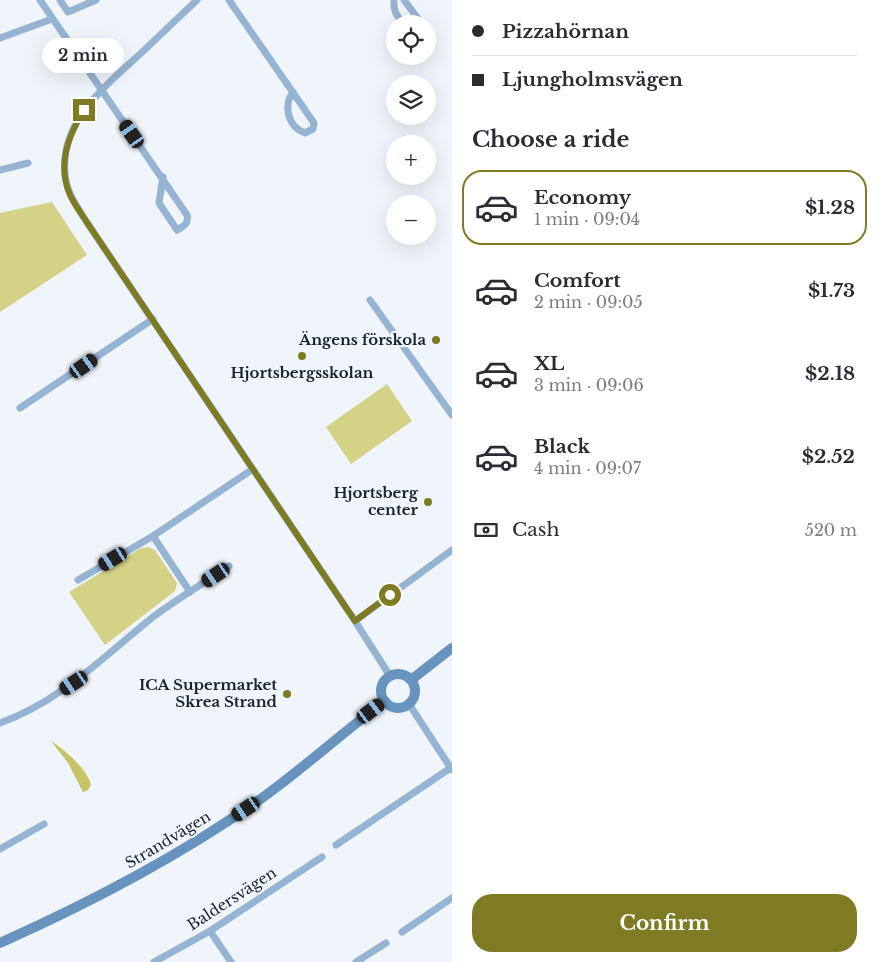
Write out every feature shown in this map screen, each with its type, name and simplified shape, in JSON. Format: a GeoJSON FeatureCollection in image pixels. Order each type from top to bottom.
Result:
{"type":"FeatureCollection","features":[{"type":"Feature","properties":{"kind":"street"},"geometry":{"type":"LineString","coordinates":[[40,0],[52,20],[163,177],[187,215],[186,225],[177,230],[159,203],[163,177]]}},
{"type":"Feature","properties":{"kind":"street"},"geometry":{"type":"LineString","coordinates":[[60,0],[68,12],[96,0]]}},
{"type":"Feature","properties":{"kind":"street"},"geometry":{"type":"LineString","coordinates":[[197,0],[102,90],[80,116],[67,144],[64,166],[67,186],[70,196],[86,221],[390,676]]}},
{"type":"Feature","properties":{"kind":"street"},"geometry":{"type":"LineString","coordinates":[[229,0],[293,92],[314,123],[313,129],[305,133],[300,131],[288,113],[288,100],[293,92]]}},
{"type":"Feature","properties":{"kind":"street"},"geometry":{"type":"LineString","coordinates":[[394,0],[397,15]]}},
{"type":"Feature","properties":{"kind":"street"},"geometry":{"type":"LineString","coordinates":[[404,0],[415,15]]}},
{"type":"Feature","properties":{"kind":"street"},"geometry":{"type":"LineString","coordinates":[[0,38],[52,20]]}},
{"type":"Feature","properties":{"kind":"street"},"geometry":{"type":"LineString","coordinates":[[0,170],[28,163]]}},
{"type":"Feature","properties":{"kind":"street"},"geometry":{"type":"LineString","coordinates":[[370,300],[452,415]]}},
{"type":"Feature","properties":{"kind":"street"},"geometry":{"type":"LineString","coordinates":[[20,408],[153,319]]}},
{"type":"Feature","properties":{"kind":"street"},"geometry":{"type":"LineString","coordinates":[[78,580],[153,536],[253,469]]}},
{"type":"Feature","properties":{"kind":"street"},"geometry":{"type":"LineString","coordinates":[[153,536],[190,592]]}},
{"type":"Feature","properties":{"kind":"street"},"geometry":{"type":"LineString","coordinates":[[355,621],[452,550]]}},
{"type":"Feature","properties":{"kind":"street"},"geometry":{"type":"LineString","coordinates":[[0,723],[20,716],[62,691],[155,616],[229,566]]}},
{"type":"Feature","properties":{"kind":"street"},"geometry":{"type":"LineString","coordinates":[[411,680],[452,648]]}},
{"type":"Feature","properties":{"kind":"street"},"geometry":{"type":"LineString","coordinates":[[399,674],[411,680],[415,692],[409,704],[396,708],[384,701],[381,692],[386,679],[399,674]]}},
{"type":"Feature","properties":{"kind":"street","name":"Strandvägen"},"geometry":{"type":"LineString","coordinates":[[0,942],[96,899],[200,840],[292,776],[384,701]]}},
{"type":"Feature","properties":{"kind":"street"},"geometry":{"type":"LineString","coordinates":[[336,845],[452,768],[409,704]]}},
{"type":"Feature","properties":{"kind":"street"},"geometry":{"type":"LineString","coordinates":[[0,849],[44,824]]}},
{"type":"Feature","properties":{"kind":"street","name":"Baldersvägen"},"geometry":{"type":"LineString","coordinates":[[154,962],[210,931],[322,857]]}},
{"type":"Feature","properties":{"kind":"street"},"geometry":{"type":"LineString","coordinates":[[402,932],[452,898]]}},
{"type":"Feature","properties":{"kind":"street"},"geometry":{"type":"LineString","coordinates":[[210,931],[231,962]]}},
{"type":"Feature","properties":{"kind":"street"},"geometry":{"type":"LineString","coordinates":[[356,962],[386,942]]}},
{"type":"Feature","properties":{"kind":"shaded area"},"geometry":{"type":"Polygon","coordinates":[[[52,202],[87,255],[0,312],[0,213],[52,202]]]}},
{"type":"Feature","properties":{"kind":"shaded area"},"geometry":{"type":"Polygon","coordinates":[[[387,384],[412,421],[351,464],[326,427],[387,384]]]}},
{"type":"Feature","properties":{"kind":"shaded area"},"geometry":{"type":"Polygon","coordinates":[[[148,547],[155,550],[177,583],[175,591],[105,645],[69,592],[141,548],[148,547]]]}},
{"type":"Feature","properties":{"kind":"shaded area"},"geometry":{"type":"Polygon","coordinates":[[[51,741],[69,754],[85,773],[91,785],[88,790],[83,792],[68,763],[51,741]]]}},
{"type":"Feature","properties":{"kind":"place","name":"Ängens förskola"},"geometry":{"type":"Point","coordinates":[436,340]}},
{"type":"Feature","properties":{"kind":"place","name":"Hjortsbergsskolan"},"geometry":{"type":"Point","coordinates":[302,356]}},
{"type":"Feature","properties":{"kind":"place","name":"Hjortsberg center"},"geometry":{"type":"Point","coordinates":[428,502]}},
{"type":"Feature","properties":{"kind":"place","name":"ICA Supermarket Skrea Strand"},"geometry":{"type":"Point","coordinates":[287,694]}},
{"type":"Feature","properties":{"kind":"route"},"geometry":{"type":"LineString","coordinates":[[84,110],[67,144],[64,166],[70,196],[355,621],[390,595]]}}]}
